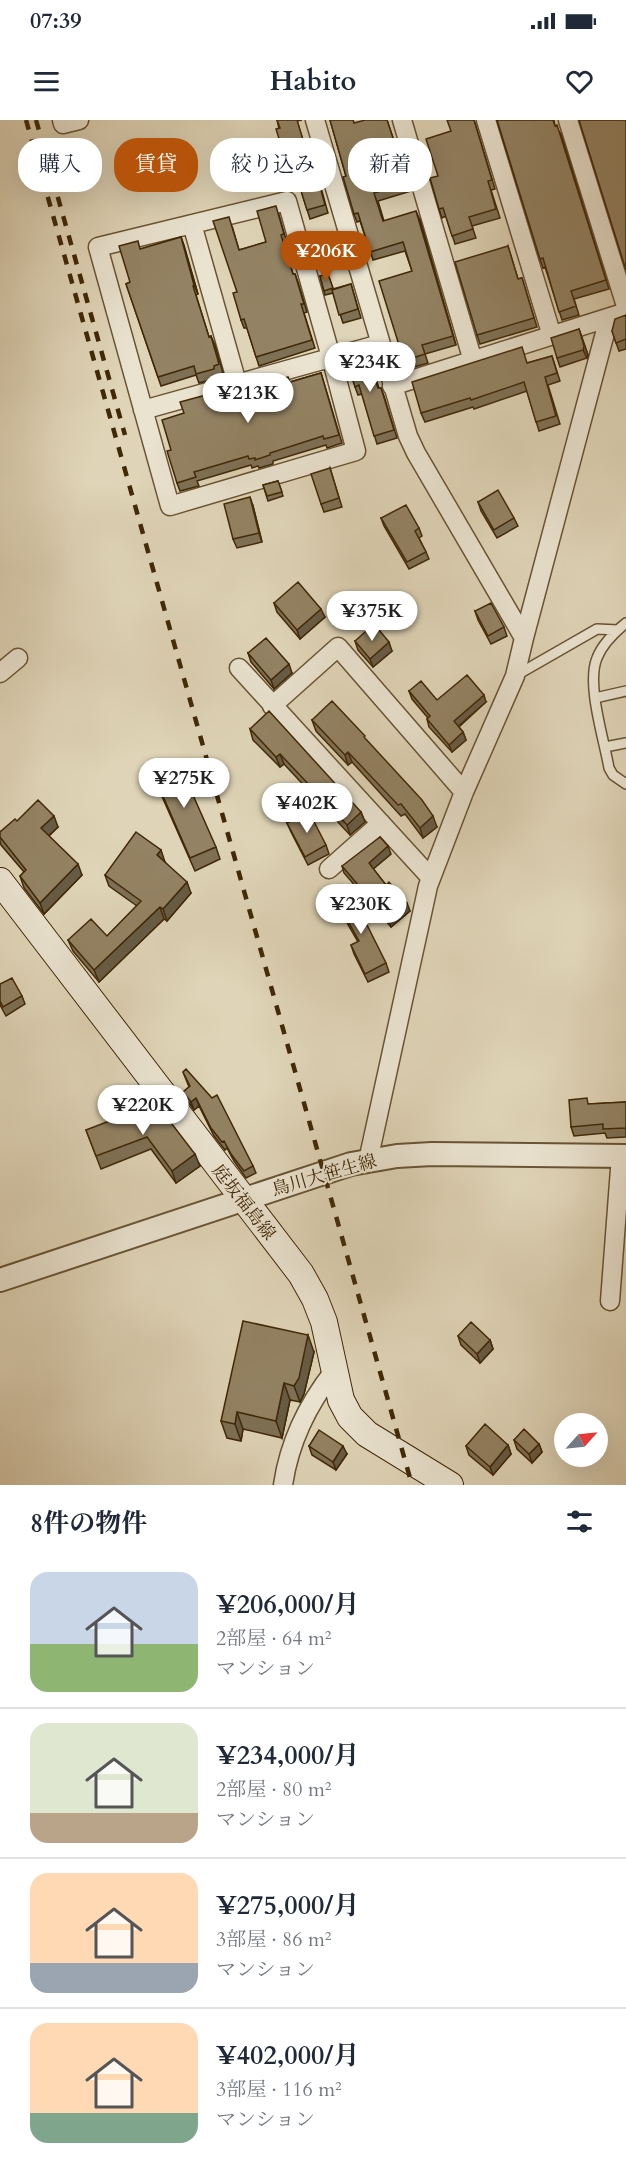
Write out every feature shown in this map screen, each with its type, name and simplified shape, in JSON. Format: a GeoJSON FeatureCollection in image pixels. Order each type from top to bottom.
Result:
{"type":"FeatureCollection","features":[{"type":"Feature","properties":{"kind":"main road","name":"庭坂福島線"},"geometry":{"type":"LineString","coordinates":[[0,881],[241,1199],[301,1274],[315,1299],[324,1322],[341,1400],[350,1417],[367,1434],[450,1485]]}},
{"type":"Feature","properties":{"kind":"street"},"geometry":{"type":"LineString","coordinates":[[62,120],[63,124],[79,120]]}},
{"type":"Feature","properties":{"kind":"street"},"geometry":{"type":"LineString","coordinates":[[315,120],[408,436],[524,638]]}},
{"type":"Feature","properties":{"kind":"street"},"geometry":{"type":"LineString","coordinates":[[402,120],[473,361]]}},
{"type":"Feature","properties":{"kind":"street"},"geometry":{"type":"LineString","coordinates":[[486,120],[552,336]]}},
{"type":"Feature","properties":{"kind":"street"},"geometry":{"type":"LineString","coordinates":[[568,120],[626,306]]}},
{"type":"Feature","properties":{"kind":"street"},"geometry":{"type":"LineString","coordinates":[[287,201],[356,452],[170,506],[98,247],[192,224],[287,201]]}},
{"type":"Feature","properties":{"kind":"street"},"geometry":{"type":"LineString","coordinates":[[192,224],[237,383]]}},
{"type":"Feature","properties":{"kind":"street"},"geometry":{"type":"LineString","coordinates":[[392,386],[617,315]]}},
{"type":"Feature","properties":{"kind":"street"},"geometry":{"type":"LineString","coordinates":[[368,1161],[430,878],[464,792],[515,676],[617,315]]}},
{"type":"Feature","properties":{"kind":"street"},"geometry":{"type":"LineString","coordinates":[[143,410],[380,344]]}},
{"type":"Feature","properties":{"kind":"street"},"geometry":{"type":"LineString","coordinates":[[272,706],[338,647],[464,792]]}},
{"type":"Feature","properties":{"kind":"street"},"geometry":{"type":"LineString","coordinates":[[0,673],[18,658]]}},
{"type":"Feature","properties":{"kind":"street"},"geometry":{"type":"LineString","coordinates":[[239,668],[430,878]]}},
{"type":"Feature","properties":{"kind":"street"},"geometry":{"type":"LineString","coordinates":[[329,869],[381,823]]}},
{"type":"Feature","properties":{"kind":"street","name":"鳥川大笹生線"},"geometry":{"type":"LineString","coordinates":[[0,1280],[351,1164],[432,1154],[624,1156]]}},
{"type":"Feature","properties":{"kind":"street"},"geometry":{"type":"LineString","coordinates":[[610,1301],[624,1156]]}},
{"type":"Feature","properties":{"kind":"street"},"geometry":{"type":"LineString","coordinates":[[283,1485],[286,1463],[302,1423],[317,1393],[334,1371]]}},
{"type":"Feature","properties":{"kind":"lane"},"geometry":{"type":"LineString","coordinates":[[626,623],[600,650],[593,671],[609,768],[613,775],[626,784]]}},
{"type":"Feature","properties":{"kind":"lane"},"geometry":{"type":"LineString","coordinates":[[515,676],[597,629],[618,630]]}},
{"type":"Feature","properties":{"kind":"lane"},"geometry":{"type":"LineString","coordinates":[[596,698],[626,691]]}},
{"type":"Feature","properties":{"kind":"lane"},"geometry":{"type":"LineString","coordinates":[[605,747],[626,743]]}},
{"type":"Feature","properties":{"kind":"building"},"geometry":{"type":"Polygon","coordinates":[[[277,120],[297,120],[302,138],[279,138],[276,129],[280,128],[277,120]]]}},
{"type":"Feature","properties":{"kind":"building"},"geometry":{"type":"Polygon","coordinates":[[[330,120],[353,120],[354,123],[365,120],[387,120],[393,138],[348,138],[348,192],[377,192],[374,193],[383,221],[416,211],[453,336],[422,345],[425,354],[404,361],[379,281],[412,271],[403,242],[370,252],[358,213],[354,214],[343,177],[346,176],[330,120]]]}},
{"type":"Feature","properties":{"kind":"building"},"geometry":{"type":"Polygon","coordinates":[[[447,120],[474,120],[492,180],[488,181],[496,209],[469,217],[473,229],[452,236],[443,208],[439,209],[432,185],[432,178],[438,176],[432,158],[432,138],[429,138],[451,131],[447,120]]]}},
{"type":"Feature","properties":{"kind":"building"},"geometry":{"type":"Polygon","coordinates":[[[497,120],[553,120],[555,126],[557,125],[606,280],[571,291],[576,306],[559,312],[497,120]]]}},
{"type":"Feature","properties":{"kind":"building"},"geometry":{"type":"Polygon","coordinates":[[[579,120],[626,120],[626,270],[579,120]]]}},
{"type":"Feature","properties":{"kind":"building"},"geometry":{"type":"Polygon","coordinates":[[[301,192],[322,192],[325,205],[307,210],[301,192]]]}},
{"type":"Feature","properties":{"kind":"building"},"geometry":{"type":"Polygon","coordinates":[[[276,206],[284,234],[281,235],[304,304],[301,304],[312,340],[256,357],[244,319],[241,320],[233,293],[237,292],[213,221],[229,217],[239,250],[266,242],[257,211],[276,206]]]}},
{"type":"Feature","properties":{"kind":"building"},"geometry":{"type":"Polygon","coordinates":[[[181,237],[193,286],[219,364],[214,366],[214,369],[196,374],[194,366],[158,377],[126,284],[130,282],[119,246],[138,241],[140,249],[181,237]]]}},
{"type":"Feature","properties":{"kind":"building"},"geometry":{"type":"Polygon","coordinates":[[[508,246],[518,279],[522,278],[534,318],[477,335],[455,262],[508,246]]]}},
{"type":"Feature","properties":{"kind":"building"},"geometry":{"type":"Polygon","coordinates":[[[328,274],[333,288],[324,291],[320,276],[328,274]]]}},
{"type":"Feature","properties":{"kind":"building"},"geometry":{"type":"Polygon","coordinates":[[[351,284],[358,309],[339,315],[332,290],[351,284]]]}},
{"type":"Feature","properties":{"kind":"building"},"geometry":{"type":"Polygon","coordinates":[[[626,315],[626,339],[616,343],[612,331],[615,319],[626,315]]]}},
{"type":"Feature","properties":{"kind":"building"},"geometry":{"type":"Polygon","coordinates":[[[579,329],[583,350],[557,358],[551,338],[579,329]]]}},
{"type":"Feature","properties":{"kind":"building"},"geometry":{"type":"Polygon","coordinates":[[[522,347],[527,363],[552,356],[557,373],[545,377],[556,416],[536,422],[524,382],[471,400],[470,398],[421,413],[412,382],[522,347]]]}},
{"type":"Feature","properties":{"kind":"building"},"geometry":{"type":"Polygon","coordinates":[[[366,350],[394,430],[374,436],[359,385],[355,387],[345,357],[366,350]]]}},
{"type":"Feature","properties":{"kind":"building"},"geometry":{"type":"Polygon","coordinates":[[[321,373],[339,435],[324,439],[323,436],[255,460],[255,458],[249,459],[248,456],[194,472],[196,477],[177,483],[167,451],[171,450],[162,420],[184,413],[180,402],[247,386],[248,389],[288,377],[290,382],[321,373]]]}},
{"type":"Feature","properties":{"kind":"building"},"geometry":{"type":"Polygon","coordinates":[[[330,468],[339,498],[321,504],[311,474],[330,468]]]}},
{"type":"Feature","properties":{"kind":"building"},"geometry":{"type":"Polygon","coordinates":[[[278,481],[282,492],[267,496],[263,485],[278,481]]]}},
{"type":"Feature","properties":{"kind":"building"},"geometry":{"type":"Polygon","coordinates":[[[498,490],[514,518],[494,530],[478,502],[498,490]]]}},
{"type":"Feature","properties":{"kind":"building"},"geometry":{"type":"Polygon","coordinates":[[[250,497],[259,533],[233,539],[224,504],[250,497]]]}},
{"type":"Feature","properties":{"kind":"building"},"geometry":{"type":"Polygon","coordinates":[[[406,505],[419,528],[415,531],[426,552],[407,562],[381,518],[406,505]]]}},
{"type":"Feature","properties":{"kind":"building"},"geometry":{"type":"Polygon","coordinates":[[[298,582],[321,609],[297,630],[274,603],[298,582]]]}},
{"type":"Feature","properties":{"kind":"building"},"geometry":{"type":"Polygon","coordinates":[[[491,603],[504,627],[488,636],[475,611],[491,603]]]}},
{"type":"Feature","properties":{"kind":"building"},"geometry":{"type":"Polygon","coordinates":[[[374,624],[389,642],[370,659],[355,641],[374,624]]]}},
{"type":"Feature","properties":{"kind":"building"},"geometry":{"type":"Polygon","coordinates":[[[266,638],[289,664],[271,680],[248,653],[266,638]]]}},
{"type":"Feature","properties":{"kind":"building"},"geometry":{"type":"Polygon","coordinates":[[[467,675],[484,695],[454,721],[463,732],[449,745],[427,719],[430,716],[409,691],[421,681],[437,700],[467,675]]]}},
{"type":"Feature","properties":{"kind":"building"},"geometry":{"type":"Polygon","coordinates":[[[332,701],[422,800],[433,816],[420,828],[401,804],[398,805],[348,752],[345,755],[312,720],[332,701]]]}},
{"type":"Feature","properties":{"kind":"building"},"geometry":{"type":"Polygon","coordinates":[[[269,711],[361,812],[347,825],[280,754],[276,757],[250,729],[269,711]]]}},
{"type":"Feature","properties":{"kind":"building"},"geometry":{"type":"Polygon","coordinates":[[[177,759],[216,847],[190,858],[152,771],[177,759]]]}},
{"type":"Feature","properties":{"kind":"building"},"geometry":{"type":"Polygon","coordinates":[[[38,800],[54,816],[41,828],[78,864],[40,903],[20,876],[26,870],[0,837],[0,832],[15,819],[17,821],[38,800]]]}},
{"type":"Feature","properties":{"kind":"building"},"geometry":{"type":"Polygon","coordinates":[[[309,812],[326,845],[305,857],[287,823],[309,812]]]}},
{"type":"Feature","properties":{"kind":"building"},"geometry":{"type":"Polygon","coordinates":[[[136,832],[161,850],[157,855],[187,882],[163,909],[160,907],[94,970],[68,940],[91,919],[107,936],[141,901],[105,875],[136,832]]]}},
{"type":"Feature","properties":{"kind":"building"},"geometry":{"type":"Polygon","coordinates":[[[380,837],[388,846],[369,863],[386,885],[389,882],[407,903],[388,920],[342,866],[380,837]]]}},
{"type":"Feature","properties":{"kind":"building"},"geometry":{"type":"Polygon","coordinates":[[[350,891],[386,963],[365,974],[351,945],[359,941],[336,900],[350,891]]]}},
{"type":"Feature","properties":{"kind":"building"},"geometry":{"type":"Polygon","coordinates":[[[12,978],[22,996],[3,1007],[0,1001],[0,984],[12,978]]]}},
{"type":"Feature","properties":{"kind":"building"},"geometry":{"type":"Polygon","coordinates":[[[186,1069],[212,1098],[217,1095],[253,1166],[244,1171],[224,1141],[222,1142],[211,1128],[196,1098],[191,1102],[183,1092],[190,1086],[183,1072],[186,1069]]]}},
{"type":"Feature","properties":{"kind":"building"},"geometry":{"type":"Polygon","coordinates":[[[587,1098],[588,1104],[626,1102],[626,1128],[603,1129],[603,1124],[571,1127],[569,1100],[587,1098]]]}},
{"type":"Feature","properties":{"kind":"building"},"geometry":{"type":"Polygon","coordinates":[[[155,1102],[195,1154],[172,1171],[147,1137],[96,1156],[86,1130],[125,1115],[128,1121],[155,1102]]]}},
{"type":"Feature","properties":{"kind":"building"},"geometry":{"type":"Polygon","coordinates":[[[243,1321],[308,1335],[299,1378],[294,1386],[284,1383],[276,1421],[237,1412],[235,1424],[221,1421],[243,1321]]]}},
{"type":"Feature","properties":{"kind":"building"},"geometry":{"type":"Polygon","coordinates":[[[471,1322],[490,1340],[477,1354],[458,1336],[471,1322]]]}},
{"type":"Feature","properties":{"kind":"building"},"geometry":{"type":"Polygon","coordinates":[[[485,1424],[508,1445],[490,1467],[466,1446],[485,1424]]]}},
{"type":"Feature","properties":{"kind":"building"},"geometry":{"type":"Polygon","coordinates":[[[524,1429],[539,1444],[529,1454],[514,1440],[524,1429]]]}},
{"type":"Feature","properties":{"kind":"building"},"geometry":{"type":"Polygon","coordinates":[[[319,1430],[343,1446],[333,1462],[309,1446],[319,1430]]]}},
{"type":"Feature","properties":{"kind":"railway"},"geometry":{"type":"LineString","coordinates":[[26,120],[412,1485]]}},
{"type":"Feature","properties":{"kind":"railway"},"geometry":{"type":"LineString","coordinates":[[36,120],[125,435]]}}]}
